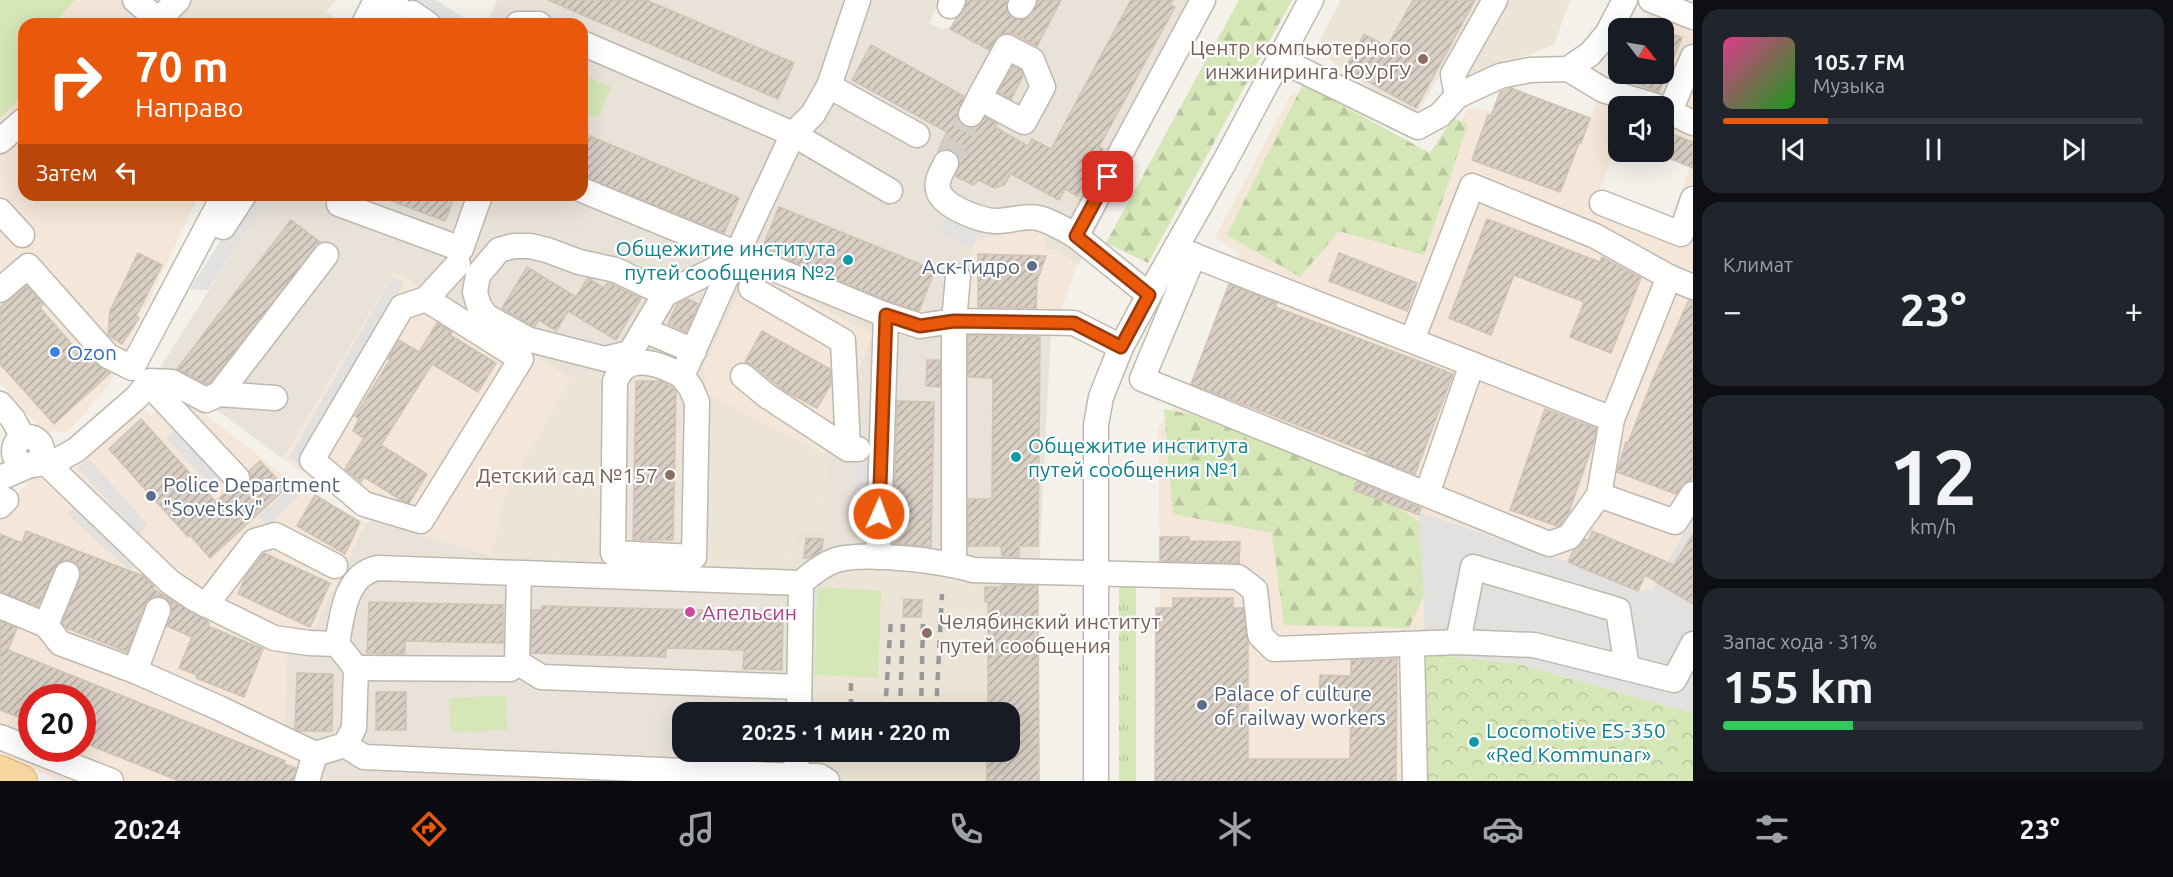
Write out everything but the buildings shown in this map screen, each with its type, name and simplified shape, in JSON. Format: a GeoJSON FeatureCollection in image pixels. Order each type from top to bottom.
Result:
{"type":"FeatureCollection","features":[{"type":"Feature","properties":{"kind":"main road"},"geometry":{"type":"LineString","coordinates":[[0,772],[21,781]]}},
{"type":"Feature","properties":{"kind":"street"},"geometry":{"type":"LineString","coordinates":[[135,0],[156,18]]}},
{"type":"Feature","properties":{"kind":"street"},"geometry":{"type":"LineString","coordinates":[[160,18],[178,0]]}},
{"type":"Feature","properties":{"kind":"street"},"geometry":{"type":"LineString","coordinates":[[367,18],[376,0]]}},
{"type":"Feature","properties":{"kind":"street"},"geometry":{"type":"LineString","coordinates":[[682,376],[793,134],[813,114],[829,86],[858,0]]}},
{"type":"Feature","properties":{"kind":"street"},"geometry":{"type":"LineString","coordinates":[[1076,236],[1203,0]]}},
{"type":"Feature","properties":{"kind":"street"},"geometry":{"type":"LineString","coordinates":[[1311,0],[1225,161],[1184,251],[1142,379],[1549,544],[1569,537],[1599,495],[1612,419],[1669,277]]}},
{"type":"Feature","properties":{"kind":"street"},"geometry":{"type":"LineString","coordinates":[[1457,96],[1453,74],[1495,0]]}},
{"type":"Feature","properties":{"kind":"street"},"geometry":{"type":"LineString","coordinates":[[1568,69],[1590,54],[1607,34],[1625,0]]}},
{"type":"Feature","properties":{"kind":"street"},"geometry":{"type":"LineString","coordinates":[[1652,8],[1693,17]]}},
{"type":"Feature","properties":{"kind":"street"},"geometry":{"type":"LineString","coordinates":[[1652,8],[1693,35]]}},
{"type":"Feature","properties":{"kind":"street"},"geometry":{"type":"LineString","coordinates":[[398,18],[412,12]]}},
{"type":"Feature","properties":{"kind":"street"},"geometry":{"type":"LineString","coordinates":[[588,46],[793,134],[891,191]]}},
{"type":"Feature","properties":{"kind":"street"},"geometry":{"type":"LineString","coordinates":[[1670,96],[1693,57]]}},
{"type":"Feature","properties":{"kind":"street"},"geometry":{"type":"LineString","coordinates":[[1279,59],[1418,127],[1440,115],[1457,96],[1500,76],[1530,70],[1568,69],[1603,90],[1622,96]]}},
{"type":"Feature","properties":{"kind":"street"},"geometry":{"type":"LineString","coordinates":[[829,86],[917,135]]}},
{"type":"Feature","properties":{"kind":"street"},"geometry":{"type":"LineString","coordinates":[[1674,114],[1693,123]]}},
{"type":"Feature","properties":{"kind":"street"},"geometry":{"type":"LineString","coordinates":[[0,141],[18,125]]}},
{"type":"Feature","properties":{"kind":"street"},"geometry":{"type":"LineString","coordinates":[[946,163],[939,177],[938,191],[945,202],[979,219],[996,221],[1036,217],[1048,221],[1076,236],[1149,295]]}},
{"type":"Feature","properties":{"kind":"street"},"geometry":{"type":"LineString","coordinates":[[1412,339],[1472,186],[1595,236],[1669,277],[1693,287]]}},
{"type":"Feature","properties":{"kind":"street"},"geometry":{"type":"LineString","coordinates":[[588,193],[736,257],[920,326],[954,321],[1074,323],[1121,347]]}},
{"type":"Feature","properties":{"kind":"street"},"geometry":{"type":"LineString","coordinates":[[1602,203],[1681,234],[1693,199]]}},
{"type":"Feature","properties":{"kind":"street"},"geometry":{"type":"LineString","coordinates":[[142,375],[221,201]]}},
{"type":"Feature","properties":{"kind":"street"},"geometry":{"type":"LineString","coordinates":[[0,477],[26,455],[64,444],[72,439],[142,375],[200,265],[240,201]]}},
{"type":"Feature","properties":{"kind":"street"},"geometry":{"type":"LineString","coordinates":[[479,201],[466,262],[479,306],[486,316],[526,339],[605,358],[630,353],[664,294],[736,257]]}},
{"type":"Feature","properties":{"kind":"street"},"geometry":{"type":"LineString","coordinates":[[339,204],[466,262]]}},
{"type":"Feature","properties":{"kind":"street"},"geometry":{"type":"LineString","coordinates":[[0,211],[22,235]]}},
{"type":"Feature","properties":{"kind":"street"},"geometry":{"type":"LineString","coordinates":[[426,299],[521,359],[421,521],[364,504],[312,460],[402,307],[426,299],[466,262],[513,246],[530,246],[579,262],[616,270],[664,294]]}},
{"type":"Feature","properties":{"kind":"street"},"geometry":{"type":"LineString","coordinates":[[1096,781],[1096,425],[1101,397],[1121,347],[1149,295],[1184,251]]}},
{"type":"Feature","properties":{"kind":"street"},"geometry":{"type":"LineString","coordinates":[[1184,251],[1612,419]]}},
{"type":"Feature","properties":{"kind":"street"},"geometry":{"type":"LineString","coordinates":[[0,290],[28,266],[108,356],[142,375],[172,382],[206,400],[219,394],[326,255]]}},
{"type":"Feature","properties":{"kind":"street"},"geometry":{"type":"LineString","coordinates":[[954,564],[954,321],[957,277]]}},
{"type":"Feature","properties":{"kind":"street"},"geometry":{"type":"LineString","coordinates":[[751,288],[843,341],[848,448]]}},
{"type":"Feature","properties":{"kind":"street"},"geometry":{"type":"LineString","coordinates":[[878,557],[886,315]]}},
{"type":"Feature","properties":{"kind":"street"},"geometry":{"type":"LineString","coordinates":[[644,330],[694,351]]}},
{"type":"Feature","properties":{"kind":"street"},"geometry":{"type":"LineString","coordinates":[[637,363],[664,366],[682,376],[697,402],[694,557],[613,553],[615,381],[623,369],[637,363]]}},
{"type":"Feature","properties":{"kind":"street"},"geometry":{"type":"LineString","coordinates":[[1427,495],[1472,364]]}},
{"type":"Feature","properties":{"kind":"street"},"geometry":{"type":"LineString","coordinates":[[142,375],[237,478]]}},
{"type":"Feature","properties":{"kind":"street"},"geometry":{"type":"LineString","coordinates":[[743,376],[767,396],[848,448],[880,451]]}},
{"type":"Feature","properties":{"kind":"street"},"geometry":{"type":"LineString","coordinates":[[219,394],[275,398]]}},
{"type":"Feature","properties":{"kind":"street"},"geometry":{"type":"LineString","coordinates":[[0,404],[14,419],[26,455],[170,582],[206,605],[274,638],[309,644],[337,644]]}},
{"type":"Feature","properties":{"kind":"street"},"geometry":{"type":"LineString","coordinates":[[1599,495],[1675,522],[1693,494]]}},
{"type":"Feature","properties":{"kind":"street"},"geometry":{"type":"LineString","coordinates":[[206,605],[255,541],[275,535],[334,566]]}},
{"type":"Feature","properties":{"kind":"street"},"geometry":{"type":"LineString","coordinates":[[0,606],[46,625],[60,643],[135,671],[315,754],[345,745],[354,728],[356,668],[337,644],[342,613],[350,591],[356,580],[367,570],[378,568],[801,583],[812,573],[839,559],[878,557],[954,564],[973,570],[1238,577],[1255,590],[1260,635],[1274,649],[1458,642],[1533,645],[1674,680],[1693,645]]}},
{"type":"Feature","properties":{"kind":"street"},"geometry":{"type":"LineString","coordinates":[[1458,642],[1473,567],[1618,610],[1627,668]]}},
{"type":"Feature","properties":{"kind":"street"},"geometry":{"type":"LineString","coordinates":[[46,625],[67,574]]}},
{"type":"Feature","properties":{"kind":"street"},"geometry":{"type":"LineString","coordinates":[[356,668],[510,669],[517,662],[519,574]]}},
{"type":"Feature","properties":{"kind":"street"},"geometry":{"type":"LineString","coordinates":[[799,702],[801,583]]}},
{"type":"Feature","properties":{"kind":"street"},"geometry":{"type":"LineString","coordinates":[[135,671],[158,610]]}},
{"type":"Feature","properties":{"kind":"street"},"geometry":{"type":"LineString","coordinates":[[1412,645],[1415,781]]}},
{"type":"Feature","properties":{"kind":"street"},"geometry":{"type":"LineString","coordinates":[[517,662],[541,677],[799,687]]}},
{"type":"Feature","properties":{"kind":"street"},"geometry":{"type":"LineString","coordinates":[[0,736],[111,781]]}},
{"type":"Feature","properties":{"kind":"street"},"geometry":{"type":"LineString","coordinates":[[345,745],[364,757],[819,776],[827,781]]}},
{"type":"Feature","properties":{"kind":"street"},"geometry":{"type":"LineString","coordinates":[[307,781],[315,754]]}},
{"type":"Feature","properties":{"kind":"street"},"geometry":{"type":"LineString","coordinates":[[796,776],[797,762]]}},
{"type":"Feature","properties":{"kind":"shaded area"},"geometry":{"type":"Polygon","coordinates":[[[75,0],[114,0],[134,18],[60,18],[75,0]]]}},
{"type":"Feature","properties":{"kind":"shaded area"},"geometry":{"type":"Polygon","coordinates":[[[114,0],[337,0],[326,11],[334,18],[134,18],[114,0]]]}},
{"type":"Feature","properties":{"kind":"shaded area"},"geometry":{"type":"Polygon","coordinates":[[[418,0],[436,0],[464,18],[406,18],[418,0]]]}},
{"type":"Feature","properties":{"kind":"shaded area"},"geometry":{"type":"Polygon","coordinates":[[[497,0],[941,0],[929,23],[944,31],[946,27],[984,48],[997,24],[1037,46],[1061,0],[1217,0],[1078,264],[1055,249],[1045,249],[1045,229],[969,309],[1061,310],[1051,330],[1038,586],[985,587],[963,584],[963,576],[847,569],[817,591],[814,702],[672,702],[672,762],[829,762],[841,767],[840,781],[313,781],[314,771],[291,757],[284,731],[287,653],[305,654],[316,624],[366,523],[371,520],[491,556],[791,572],[793,532],[823,533],[825,454],[872,335],[751,270],[704,366],[688,365],[654,350],[571,378],[394,272],[283,459],[160,368],[265,201],[588,201],[588,18],[489,18],[497,0]]]}},
{"type":"Feature","properties":{"kind":"shaded area","name":"Центр компьютерного инжиниринга ЮУрГУ"},"geometry":{"type":"Polygon","coordinates":[[[1341,0],[1570,0],[1554,45],[1462,80],[1443,69],[1414,119],[1315,49],[1341,0]]]}},
{"type":"Feature","properties":{"kind":"shaded area"},"geometry":{"type":"Polygon","coordinates":[[[1653,0],[1693,0],[1693,516],[1651,589],[1639,591],[1568,562],[1419,512],[1426,654],[1422,781],[1159,781],[1158,428],[1189,389],[1229,284],[1238,252],[1215,237],[1292,92],[1439,166],[1468,108],[1493,111],[1580,143],[1608,77],[1608,84],[1674,84],[1674,18],[1646,18],[1653,0]]]}},
{"type":"Feature","properties":{"kind":"shaded area"},"geometry":{"type":"Polygon","coordinates":[[[18,102],[18,201],[196,201],[109,385],[68,432],[44,433],[0,383],[0,118],[18,102]]]}},
{"type":"Feature","properties":{"kind":"shaded area"},"geometry":{"type":"Polygon","coordinates":[[[245,201],[266,201],[208,290],[190,289],[245,201]]]}},
{"type":"Feature","properties":{"kind":"shaded area"},"geometry":{"type":"Polygon","coordinates":[[[949,214],[979,232],[970,248],[939,230],[949,214]]]}},
{"type":"Feature","properties":{"kind":"shaded area"},"geometry":{"type":"Polygon","coordinates":[[[1045,228],[1045,249],[1055,249],[1078,264],[1061,310],[969,309],[971,251],[977,239],[1045,228]]]}},
{"type":"Feature","properties":{"kind":"shaded area"},"geometry":{"type":"Polygon","coordinates":[[[750,269],[872,334],[825,454],[709,395],[704,366],[750,269]]]}},
{"type":"Feature","properties":{"kind":"shaded area"},"geometry":{"type":"Polygon","coordinates":[[[394,271],[571,378],[504,495],[491,556],[371,520],[283,459],[394,271]]]}},
{"type":"Feature","properties":{"kind":"shaded area"},"geometry":{"type":"Polygon","coordinates":[[[392,277],[404,283],[301,465],[289,458],[392,277]]]}},
{"type":"Feature","properties":{"kind":"shaded area","name":"Детский сад №157"},"geometry":{"type":"Polygon","coordinates":[[[654,350],[688,365],[704,366],[709,395],[825,454],[823,533],[793,533],[791,572],[491,556],[504,495],[571,378],[654,350]]]}},
{"type":"Feature","properties":{"kind":"shaded area"},"geometry":{"type":"Polygon","coordinates":[[[175,391],[295,484],[366,523],[316,624],[305,654],[287,653],[284,730],[300,738],[291,757],[314,771],[313,781],[61,781],[0,755],[0,488],[12,498],[37,475],[52,489],[141,406],[151,415],[175,391]]]}},
{"type":"Feature","properties":{"kind":"shaded area"},"geometry":{"type":"Polygon","coordinates":[[[175,429],[225,481],[215,490],[166,438],[175,429]]]}},
{"type":"Feature","properties":{"kind":"shaded area"},"geometry":{"type":"Polygon","coordinates":[[[89,459],[148,525],[138,534],[78,468],[89,459]]]}},
{"type":"Feature","properties":{"kind":"shaded area"},"geometry":{"type":"Polygon","coordinates":[[[855,464],[874,465],[873,522],[854,522],[855,464]]]}},
{"type":"Feature","properties":{"kind":"shaded area"},"geometry":{"type":"Polygon","coordinates":[[[294,484],[302,493],[267,526],[258,517],[294,484]]]}},
{"type":"Feature","properties":{"kind":"shaded area"},"geometry":{"type":"Polygon","coordinates":[[[75,505],[138,561],[130,570],[67,514],[75,505]]]}},
{"type":"Feature","properties":{"kind":"shaded area"},"geometry":{"type":"Polygon","coordinates":[[[1419,512],[1568,562],[1639,591],[1652,589],[1693,516],[1693,713],[1516,663],[1426,654],[1419,512]]]}},
{"type":"Feature","properties":{"kind":"shaded area","name":"Челябинский институт путей сообщения"},"geometry":{"type":"Polygon","coordinates":[[[847,569],[963,576],[963,584],[985,587],[1038,586],[1039,781],[840,781],[841,767],[819,764],[818,762],[1020,762],[1020,702],[814,702],[817,591],[847,569]]]}},
{"type":"Feature","properties":{"kind":"green space"},"geometry":{"type":"Polygon","coordinates":[[[0,0],[75,0],[59,18],[18,18],[18,102],[0,118],[0,0]]]}},
{"type":"Feature","properties":{"kind":"green space"},"geometry":{"type":"Polygon","coordinates":[[[1239,0],[1292,0],[1148,263],[1106,243],[1239,0]]]}},
{"type":"Feature","properties":{"kind":"green space"},"geometry":{"type":"Polygon","coordinates":[[[588,77],[611,87],[598,118],[588,114],[588,77]]]}},
{"type":"Feature","properties":{"kind":"green space"},"geometry":{"type":"Polygon","coordinates":[[[1303,84],[1430,153],[1453,118],[1468,124],[1424,255],[1339,231],[1300,277],[1227,235],[1303,84]]]}},
{"type":"Feature","properties":{"kind":"green space"},"geometry":{"type":"Polygon","coordinates":[[[1164,409],[1190,414],[1353,474],[1447,542],[1409,628],[1284,625],[1272,533],[1173,514],[1164,409]]]}},
{"type":"Feature","properties":{"kind":"green space"},"geometry":{"type":"Polygon","coordinates":[[[1119,582],[1136,582],[1136,781],[1119,781],[1119,582]]]}},
{"type":"Feature","properties":{"kind":"green space"},"geometry":{"type":"Polygon","coordinates":[[[821,587],[881,591],[878,678],[815,675],[817,591],[821,587]]]}},
{"type":"Feature","properties":{"kind":"green space"},"geometry":{"type":"Polygon","coordinates":[[[1426,654],[1516,663],[1693,713],[1693,781],[1422,781],[1426,654]]]}},
{"type":"Feature","properties":{"kind":"green space"},"geometry":{"type":"Polygon","coordinates":[[[506,696],[507,730],[451,732],[449,698],[506,696]]]}},
{"type":"Feature","properties":{"kind":"tunnel"},"geometry":{"type":"LineString","coordinates":[[946,163],[971,114]]}},
{"type":"Feature","properties":{"kind":"railway"},"geometry":{"type":"LineString","coordinates":[[937,702],[942,594]]}},
{"type":"Feature","properties":{"kind":"railway"},"geometry":{"type":"LineString","coordinates":[[886,702],[891,619]]}},
{"type":"Feature","properties":{"kind":"railway"},"geometry":{"type":"LineString","coordinates":[[900,702],[903,620]]}},
{"type":"Feature","properties":{"kind":"railway"},"geometry":{"type":"LineString","coordinates":[[921,702],[923,622]]}},
{"type":"Feature","properties":{"kind":"railway"},"geometry":{"type":"LineString","coordinates":[[851,683],[851,702]]}},
{"type":"Feature","properties":{"kind":"place","name":"Центр компьютерного инжиниринга ЮУрГУ"},"geometry":{"type":"Point","coordinates":[1423,59]}},
{"type":"Feature","properties":{"kind":"place","name":"Общежитие института путей сообщения №2"},"geometry":{"type":"Point","coordinates":[848,260]}},
{"type":"Feature","properties":{"kind":"place","name":"Аск-Гидро"},"geometry":{"type":"Point","coordinates":[1032,266]}},
{"type":"Feature","properties":{"kind":"place","name":"Ozon"},"geometry":{"type":"Point","coordinates":[55,352]}},
{"type":"Feature","properties":{"kind":"place","name":"Общежитие института путей сообщения №1"},"geometry":{"type":"Point","coordinates":[1016,457]}},
{"type":"Feature","properties":{"kind":"place","name":"Детский сад №157"},"geometry":{"type":"Point","coordinates":[670,475]}},
{"type":"Feature","properties":{"kind":"place","name":"Police Department \"Sovetsky\""},"geometry":{"type":"Point","coordinates":[151,496]}},
{"type":"Feature","properties":{"kind":"place","name":"Апельсин"},"geometry":{"type":"Point","coordinates":[690,612]}},
{"type":"Feature","properties":{"kind":"place","name":"Челябинский институт путей сообщения"},"geometry":{"type":"Point","coordinates":[927,633]}},
{"type":"Feature","properties":{"kind":"place","name":"Palace of culture of railway workers"},"geometry":{"type":"Point","coordinates":[1202,705]}},
{"type":"Feature","properties":{"kind":"place","name":"Locomotive ES-350 «Red Kommunar»"},"geometry":{"type":"Point","coordinates":[1474,742]}},
{"type":"Feature","properties":{"kind":"route"},"geometry":{"type":"LineString","coordinates":[[879,514],[886,315],[920,326],[954,321],[1074,323],[1121,347],[1149,295],[1076,236],[1108,177]]}}]}
